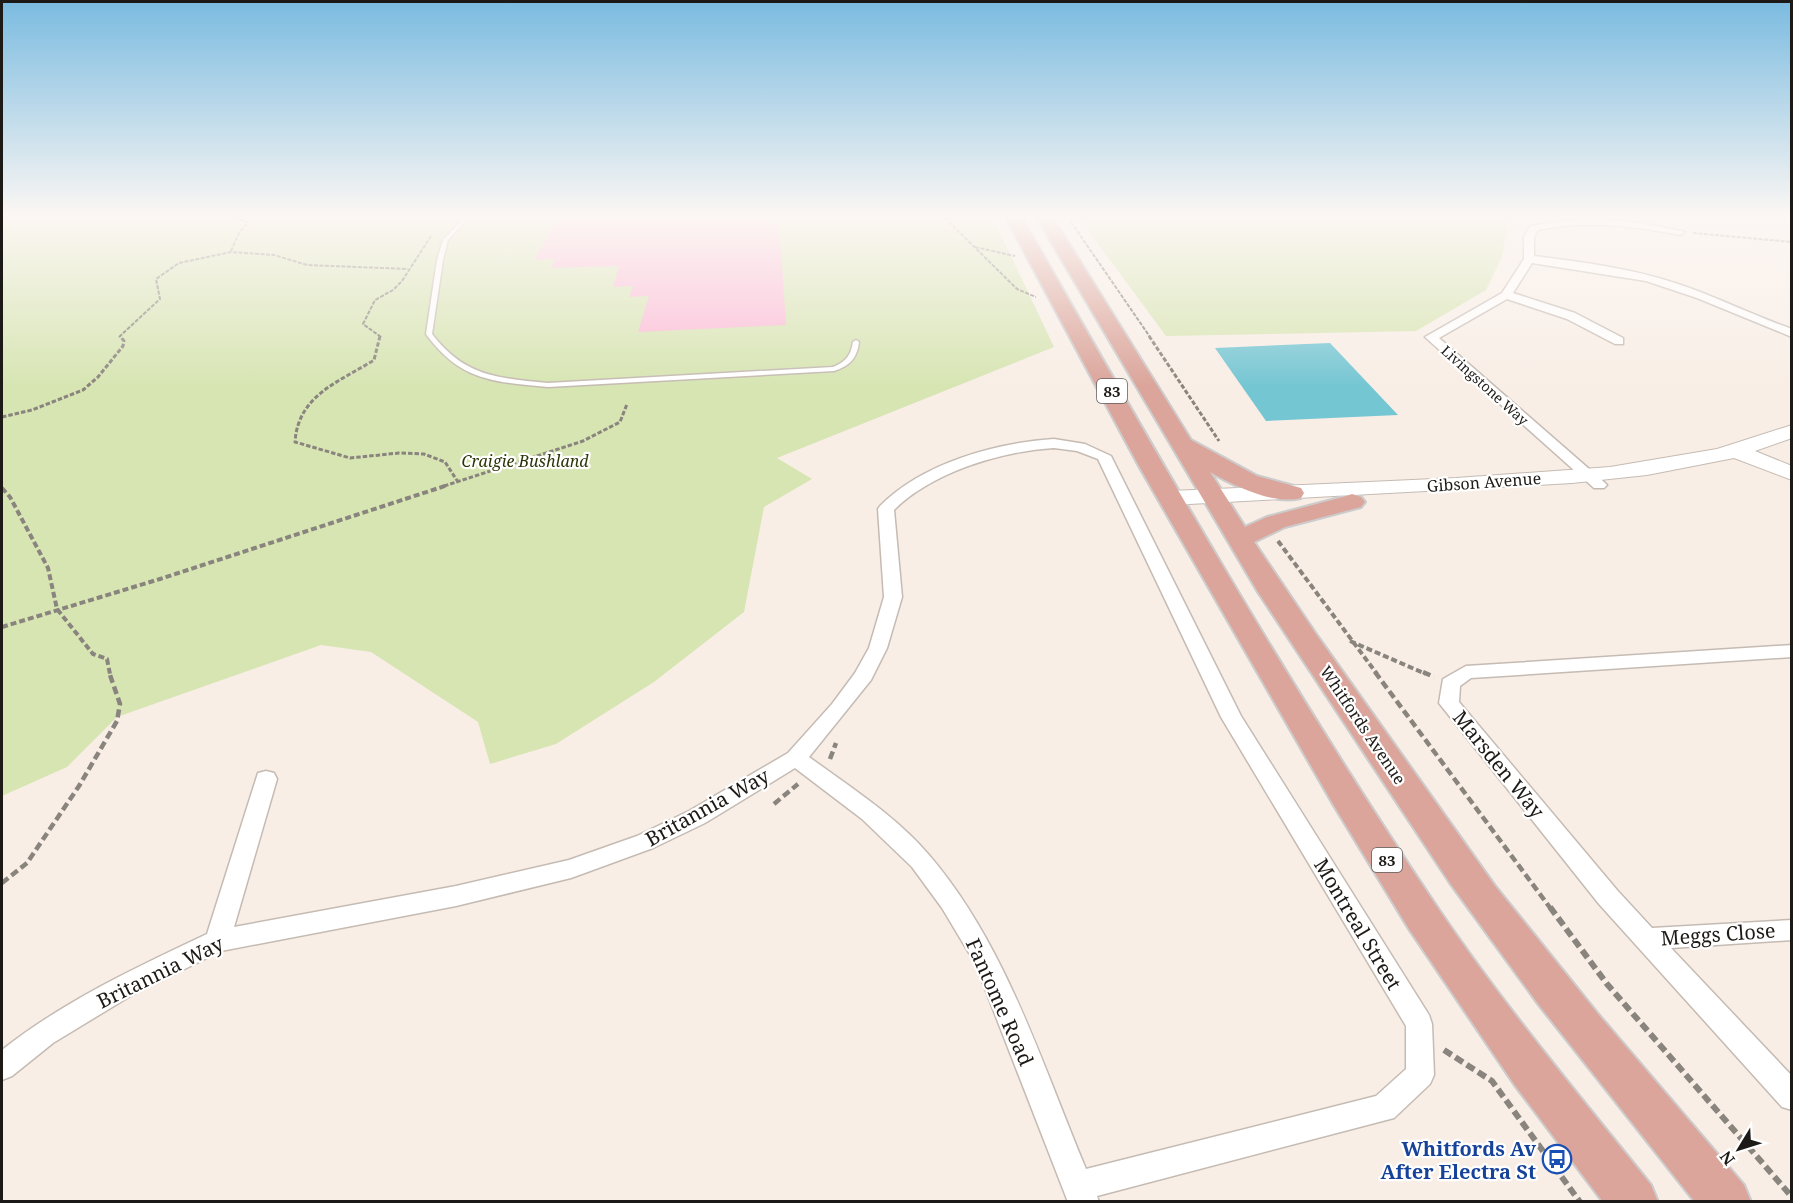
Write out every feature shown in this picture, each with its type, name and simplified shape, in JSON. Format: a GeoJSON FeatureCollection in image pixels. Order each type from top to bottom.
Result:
{"type":"FeatureCollection","features":[{"type":"Feature","properties":{"kind":"main road","name":"Whitfords Avenue"},"geometry":{"type":"LineString","coordinates":[[1050,274],[1195,503],[1345,795],[1423,918],[1530,1069],[1634,1202]]}},
{"type":"Feature","properties":{"kind":"main road","name":"Whitfords Avenue"},"geometry":{"type":"LineString","coordinates":[[1081,274],[1180,444],[1195,503],[1240,539],[1306,643],[1499,921],[1727,1202]]}},
{"type":"Feature","properties":{"kind":"main road","name":"Gibson Avenue"},"geometry":{"type":"LineString","coordinates":[[1750,453],[1791,430]]}},
{"type":"Feature","properties":{"kind":"main road"},"geometry":{"type":"LineString","coordinates":[[1180,444],[1241,480],[1271,491],[1292,493]]}},
{"type":"Feature","properties":{"kind":"main road","name":"Gibson Avenue"},"geometry":{"type":"LineString","coordinates":[[1195,503],[1292,493],[1593,480],[1637,483],[1750,453],[1791,446]]}},
{"type":"Feature","properties":{"kind":"main road"},"geometry":{"type":"LineString","coordinates":[[1750,453],[1791,465]]}},
{"type":"Feature","properties":{"kind":"main road"},"geometry":{"type":"LineString","coordinates":[[1750,453],[1791,474]]}},
{"type":"Feature","properties":{"kind":"main road","name":"Gibson Avenue"},"geometry":{"type":"LineString","coordinates":[[1195,503],[1352,501],[1593,480]]}},
{"type":"Feature","properties":{"kind":"main road"},"geometry":{"type":"LineString","coordinates":[[1240,539],[1276,522],[1352,501]]}},
{"type":"Feature","properties":{"kind":"street","name":"Livingstone Way"},"geometry":{"type":"LineString","coordinates":[[1519,274],[1506,295],[1431,337],[1593,480]]}},
{"type":"Feature","properties":{"kind":"street"},"geometry":{"type":"LineString","coordinates":[[1637,274],[1689,291],[1791,333]]}},
{"type":"Feature","properties":{"kind":"street"},"geometry":{"type":"LineString","coordinates":[[1506,295],[1571,316],[1619,341]]}},
{"type":"Feature","properties":{"kind":"street","name":"Britannia Way"},"geometry":{"type":"LineString","coordinates":[[2,1067],[43,1034],[123,987],[217,940],[456,896],[571,869],[645,842],[805,765],[839,709],[864,675],[878,648],[893,597],[886,509],[892,500],[904,491],[968,461],[1015,447],[1074,446],[1104,456]]}},
{"type":"Feature","properties":{"kind":"street","name":"Montreal Street"},"geometry":{"type":"LineString","coordinates":[[1081,1194],[1384,1108],[1420,1075],[1419,1024],[1231,717],[1104,456]]}},
{"type":"Feature","properties":{"kind":"street"},"geometry":{"type":"LineString","coordinates":[[1450,684],[1466,672],[1791,651]]}},
{"type":"Feature","properties":{"kind":"street","name":"Marsden Way"},"geometry":{"type":"LineString","coordinates":[[1450,684],[1449,703],[1644,939],[1791,1096]]}},
{"type":"Feature","properties":{"kind":"street","name":"Fantome Road"},"geometry":{"type":"LineString","coordinates":[[805,765],[870,813],[920,860],[951,901],[986,959],[1081,1194]]}},
{"type":"Feature","properties":{"kind":"street"},"geometry":{"type":"LineString","coordinates":[[217,940],[266,779]]}},
{"type":"Feature","properties":{"kind":"street","name":"Meggs Close"},"geometry":{"type":"LineString","coordinates":[[1644,939],[1791,930]]}},
{"type":"Feature","properties":{"kind":"lane"},"geometry":{"type":"LineString","coordinates":[[438,274],[429,334],[441,353],[468,372],[505,380],[548,385],[834,369],[846,366],[851,360],[856,342]]}},
{"type":"Feature","properties":{"kind":"path"},"geometry":{"type":"LineString","coordinates":[[2,417],[9,418],[23,414],[90,385],[123,346],[124,341],[119,337],[160,298],[156,279],[161,274]]}},
{"type":"Feature","properties":{"kind":"path"},"geometry":{"type":"LineString","coordinates":[[405,274],[393,290],[375,300],[363,324],[377,332],[381,339],[374,360],[339,380],[310,402],[298,416],[294,430],[295,442],[350,458],[399,453],[424,454],[445,462],[458,482]]}},
{"type":"Feature","properties":{"kind":"path"},"geometry":{"type":"LineString","coordinates":[[1002,274],[1017,289],[1041,300]]}},
{"type":"Feature","properties":{"kind":"path"},"geometry":{"type":"LineString","coordinates":[[1108,274],[1221,443]]}},
{"type":"Feature","properties":{"kind":"path"},"geometry":{"type":"LineString","coordinates":[[2,627],[160,579],[602,433],[620,422],[627,404]]}},
{"type":"Feature","properties":{"kind":"path"},"geometry":{"type":"LineString","coordinates":[[2,488],[10,497],[48,568],[57,609],[93,654],[107,659],[107,669],[116,684],[121,713],[100,752],[25,865],[2,883]]}},
{"type":"Feature","properties":{"kind":"path"},"geometry":{"type":"LineString","coordinates":[[1281,546],[1607,984],[1791,1197]]}},
{"type":"Feature","properties":{"kind":"path"},"geometry":{"type":"LineString","coordinates":[[1350,641],[1450,684]]}},
{"type":"Feature","properties":{"kind":"path"},"geometry":{"type":"LineString","coordinates":[[774,804],[805,765],[830,760],[837,741]]}},
{"type":"Feature","properties":{"kind":"path"},"geometry":{"type":"LineString","coordinates":[[1418,1034],[1492,1081],[1580,1202]]}},
{"type":"Feature","properties":{"kind":"green space","name":"Craigie Bushland"},"geometry":{"type":"Polygon","coordinates":[[[2,274],[1020,274],[1054,347],[777,458],[812,479],[764,507],[744,612],[654,682],[556,744],[490,764],[478,722],[371,652],[321,645],[117,717],[67,767],[2,796],[2,274]]]}},
{"type":"Feature","properties":{"kind":"green space"},"geometry":{"type":"Polygon","coordinates":[[[1120,274],[1494,274],[1486,290],[1416,331],[1166,336],[1120,274]]]}},
{"type":"Feature","properties":{"kind":"water"},"geometry":{"type":"Polygon","coordinates":[[[1330,343],[1398,415],[1266,421],[1215,348],[1330,343]]]}},
{"type":"Feature","properties":{"kind":"building"},"geometry":{"type":"Polygon","coordinates":[[[617,274],[783,274],[786,325],[638,332],[649,296],[629,297],[633,286],[613,287],[617,274]]]}},
{"type":"Feature","properties":{"kind":"place","name":"Whitfords Av After Electra St"},"geometry":{"type":"Point","coordinates":[1557,1159]}}]}
